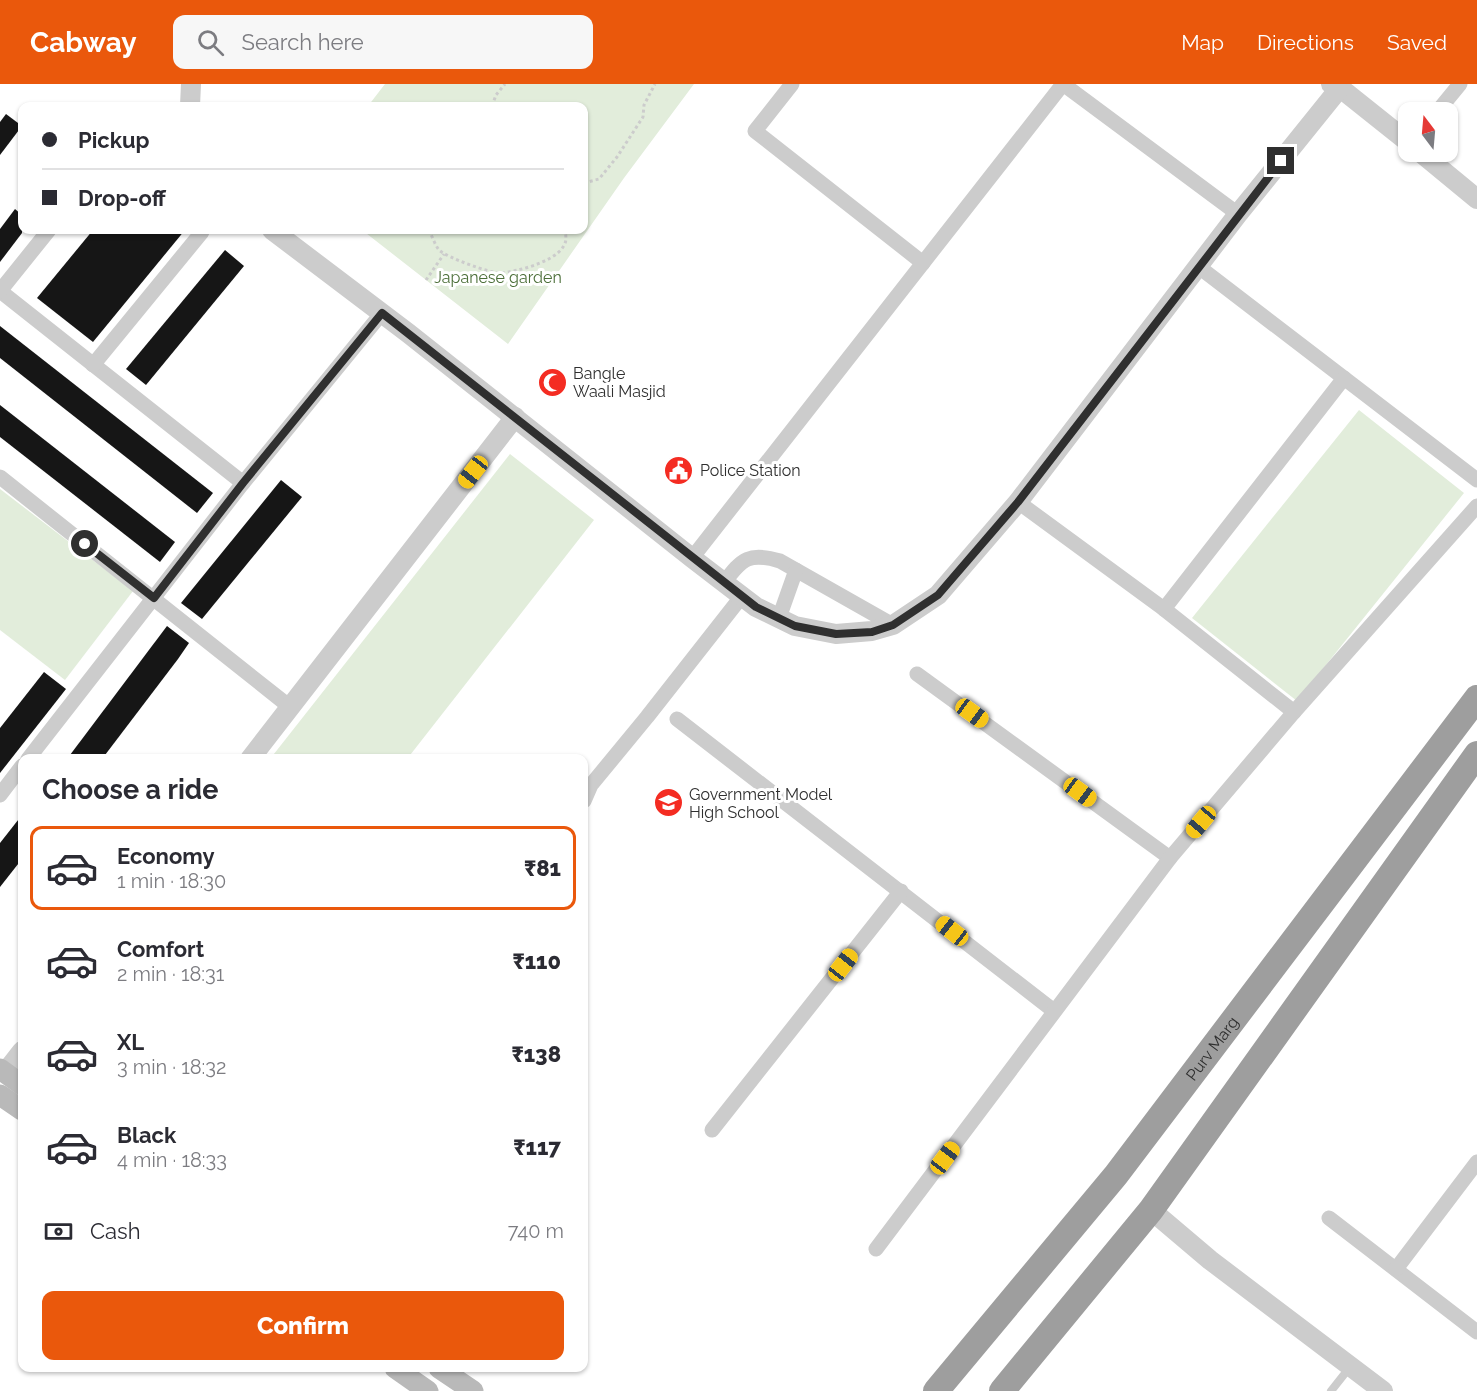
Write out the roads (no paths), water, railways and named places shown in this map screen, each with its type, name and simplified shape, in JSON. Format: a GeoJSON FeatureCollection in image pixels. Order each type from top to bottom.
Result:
{"type":"FeatureCollection","features":[{"type":"Feature","properties":{"kind":"highway","name":"Purv Marg"},"geometry":{"type":"LineString","coordinates":[[936,1391],[1116,1175],[1477,698]]}},
{"type":"Feature","properties":{"kind":"highway"},"geometry":{"type":"LineString","coordinates":[[1002,1391],[1151,1210],[1477,754]]}},
{"type":"Feature","properties":{"kind":"main road"},"geometry":{"type":"LineString","coordinates":[[0,1095],[18,1107]]}},
{"type":"Feature","properties":{"kind":"main road"},"geometry":{"type":"LineString","coordinates":[[401,1372],[428,1391]]}},
{"type":"Feature","properties":{"kind":"main road"},"geometry":{"type":"LineString","coordinates":[[446,1372],[473,1391]]}},
{"type":"Feature","properties":{"kind":"street"},"geometry":{"type":"LineString","coordinates":[[190,102],[191,84]]}},
{"type":"Feature","properties":{"kind":"street"},"geometry":{"type":"LineString","coordinates":[[792,84],[755,131],[923,263]]}},
{"type":"Feature","properties":{"kind":"street"},"geometry":{"type":"LineString","coordinates":[[692,558],[1063,84],[1238,214]]}},
{"type":"Feature","properties":{"kind":"street"},"geometry":{"type":"LineString","coordinates":[[1445,102],[1460,84]]}},
{"type":"Feature","properties":{"kind":"street"},"geometry":{"type":"LineString","coordinates":[[277,234],[516,417],[756,607],[795,626],[836,634],[872,632],[893,625],[938,595],[1018,502],[1334,87],[1339,87],[1398,134]]}},
{"type":"Feature","properties":{"kind":"street"},"geometry":{"type":"LineString","coordinates":[[1432,162],[1477,199]]}},
{"type":"Feature","properties":{"kind":"street"},"geometry":{"type":"LineString","coordinates":[[46,234],[0,291],[243,483]]}},
{"type":"Feature","properties":{"kind":"street"},"geometry":{"type":"LineString","coordinates":[[93,365],[200,234]]}},
{"type":"Feature","properties":{"kind":"street"},"geometry":{"type":"LineString","coordinates":[[1199,267],[1477,480]]}},
{"type":"Feature","properties":{"kind":"street"},"geometry":{"type":"LineString","coordinates":[[32,754],[243,483],[382,313]]}},
{"type":"Feature","properties":{"kind":"street"},"geometry":{"type":"LineString","coordinates":[[1164,609],[1344,378]]}},
{"type":"Feature","properties":{"kind":"street"},"geometry":{"type":"LineString","coordinates":[[254,754],[516,417]]}},
{"type":"Feature","properties":{"kind":"street"},"geometry":{"type":"LineString","coordinates":[[0,477],[290,706]]}},
{"type":"Feature","properties":{"kind":"street"},"geometry":{"type":"LineString","coordinates":[[1018,502],[1164,609],[1294,712]]}},
{"type":"Feature","properties":{"kind":"street"},"geometry":{"type":"LineString","coordinates":[[876,1249],[1170,858],[1294,712],[1477,506]]}},
{"type":"Feature","properties":{"kind":"street"},"geometry":{"type":"LineString","coordinates":[[724,583],[737,565],[746,559],[764,556],[780,561],[893,625]]}},
{"type":"Feature","properties":{"kind":"street"},"geometry":{"type":"LineString","coordinates":[[779,618],[796,570]]}},
{"type":"Feature","properties":{"kind":"street"},"geometry":{"type":"LineString","coordinates":[[588,791],[591,784],[742,596]]}},
{"type":"Feature","properties":{"kind":"street"},"geometry":{"type":"LineString","coordinates":[[917,674],[1170,858]]}},
{"type":"Feature","properties":{"kind":"street"},"geometry":{"type":"LineString","coordinates":[[677,719],[1054,1011]]}},
{"type":"Feature","properties":{"kind":"street"},"geometry":{"type":"LineString","coordinates":[[0,795],[18,771]]}},
{"type":"Feature","properties":{"kind":"street"},"geometry":{"type":"LineString","coordinates":[[712,1130],[901,891]]}},
{"type":"Feature","properties":{"kind":"street"},"geometry":{"type":"LineString","coordinates":[[9,1076],[18,1059]]}},
{"type":"Feature","properties":{"kind":"street"},"geometry":{"type":"LineString","coordinates":[[1396,1269],[1477,1162]]}},
{"type":"Feature","properties":{"kind":"street"},"geometry":{"type":"LineString","coordinates":[[1151,1210],[1210,1260],[1383,1391]]}},
{"type":"Feature","properties":{"kind":"street"},"geometry":{"type":"LineString","coordinates":[[1329,1218],[1477,1332]]}},
{"type":"Feature","properties":{"kind":"lane"},"geometry":{"type":"LineString","coordinates":[[1331,1391],[1350,1367]]}},
{"type":"Feature","properties":{"kind":"place","name":"Bangle Waali Masjid"},"geometry":{"type":"Point","coordinates":[552,382]}},
{"type":"Feature","properties":{"kind":"place","name":"Police Station"},"geometry":{"type":"Point","coordinates":[679,470]}},
{"type":"Feature","properties":{"kind":"place","name":"Government Model High School"},"geometry":{"type":"Point","coordinates":[668,803]}},
{"type":"Feature","properties":{"kind":"park label","name":"Japanese garden"},"geometry":{"type":"Point","coordinates":[498,277]}}]}
